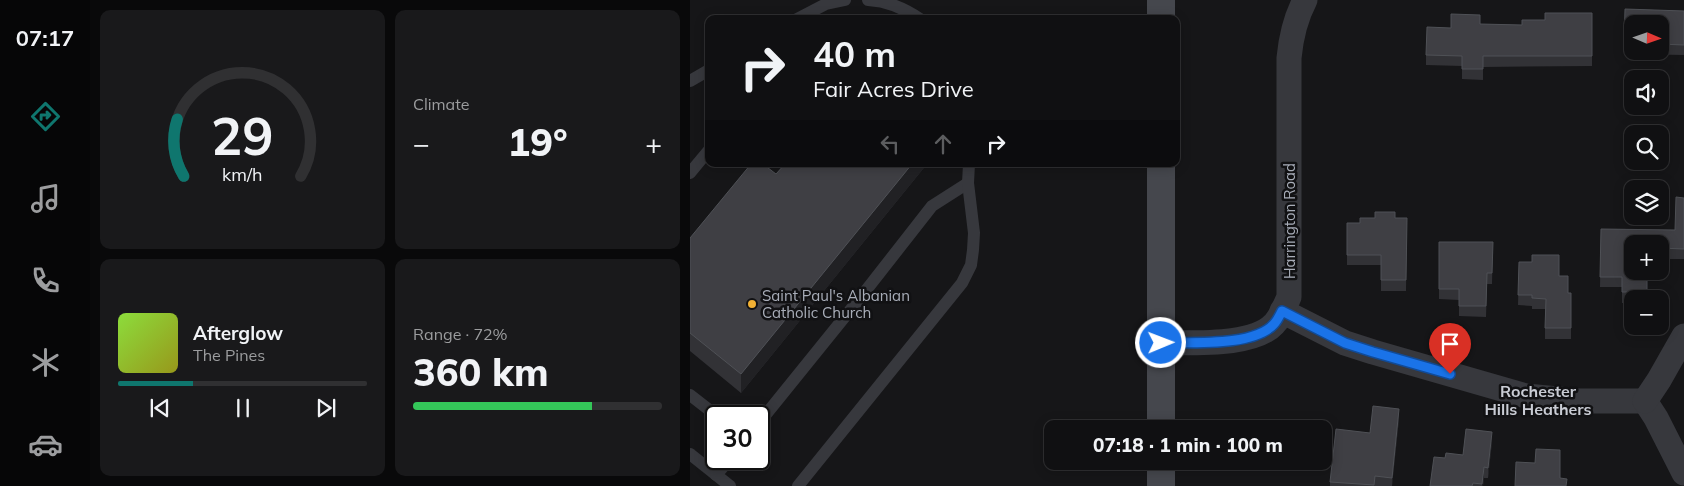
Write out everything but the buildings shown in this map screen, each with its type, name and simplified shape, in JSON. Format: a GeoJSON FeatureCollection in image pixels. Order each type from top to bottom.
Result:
{"type":"FeatureCollection","features":[{"type":"Feature","properties":{"kind":"main road"},"geometry":{"type":"LineString","coordinates":[[1161,0],[1161,15]]}},
{"type":"Feature","properties":{"kind":"main road"},"geometry":{"type":"LineString","coordinates":[[1161,167],[1161,420]]}},
{"type":"Feature","properties":{"kind":"main road"},"geometry":{"type":"LineString","coordinates":[[1161,470],[1161,486]]}},
{"type":"Feature","properties":{"kind":"street","name":"Harrington Road"},"geometry":{"type":"LineString","coordinates":[[1161,343],[1217,342],[1238,340],[1260,334],[1274,325],[1289,297],[1289,58],[1291,35],[1298,12],[1305,0]]}},
{"type":"Feature","properties":{"kind":"street"},"geometry":{"type":"LineString","coordinates":[[1282,311],[1345,343],[1526,396],[1578,401],[1645,401]]}},
{"type":"Feature","properties":{"kind":"street"},"geometry":{"type":"LineString","coordinates":[[1645,401],[1684,336]]}},
{"type":"Feature","properties":{"kind":"street"},"geometry":{"type":"LineString","coordinates":[[1645,401],[1656,418],[1684,473]]}},
{"type":"Feature","properties":{"kind":"lane"},"geometry":{"type":"LineString","coordinates":[[805,15],[826,4],[845,0]]}},
{"type":"Feature","properties":{"kind":"lane"},"geometry":{"type":"LineString","coordinates":[[868,0],[882,1],[914,15]]}},
{"type":"Feature","properties":{"kind":"lane"},"geometry":{"type":"LineString","coordinates":[[690,81],[705,72]]}},
{"type":"Feature","properties":{"kind":"lane"},"geometry":{"type":"LineString","coordinates":[[690,173],[705,155]]}},
{"type":"Feature","properties":{"kind":"lane"},"geometry":{"type":"LineString","coordinates":[[798,486],[962,283],[971,265],[973,250],[974,233],[968,183],[969,167]]}},
{"type":"Feature","properties":{"kind":"lane"},"geometry":{"type":"LineString","coordinates":[[770,409],[932,206],[968,183]]}},
{"type":"Feature","properties":{"kind":"lane"},"geometry":{"type":"LineString","coordinates":[[690,395],[705,407]]}},
{"type":"Feature","properties":{"kind":"lane"},"geometry":{"type":"LineString","coordinates":[[690,454],[730,486]]}},
{"type":"Feature","properties":{"kind":"lane"},"geometry":{"type":"LineString","coordinates":[[716,475],[720,470]]}},
{"type":"Feature","properties":{"kind":"place","name":"Saint Paul's Albanian Catholic Church"},"geometry":{"type":"Point","coordinates":[752,304]}},
{"type":"Feature","properties":{"kind":"district","name":"Rochester Hills Heathers"},"geometry":{"type":"Point","coordinates":[1538,400]}},
{"type":"Feature","properties":{"kind":"route"},"geometry":{"type":"LineString","coordinates":[[1161,343],[1238,340],[1260,334],[1274,325],[1282,311],[1345,343],[1450,374]]}}]}
